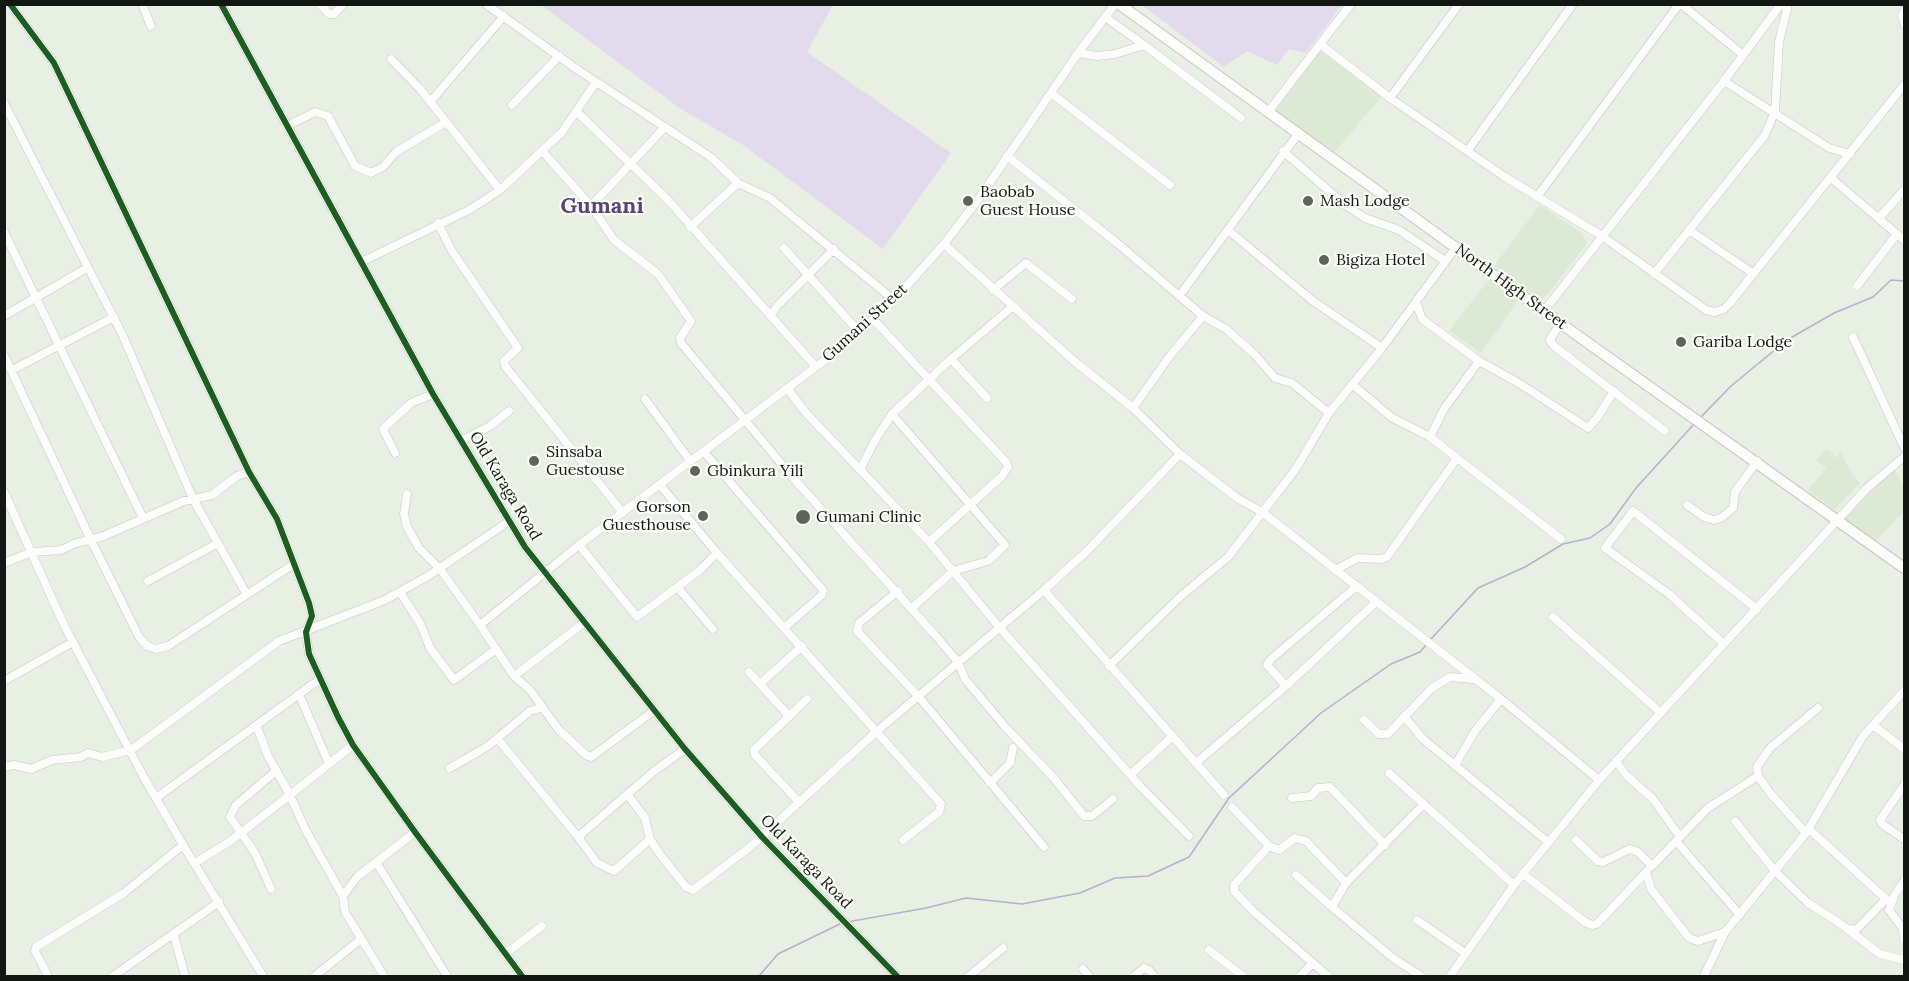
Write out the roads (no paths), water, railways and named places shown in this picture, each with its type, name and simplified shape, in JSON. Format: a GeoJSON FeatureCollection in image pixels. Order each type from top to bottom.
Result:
{"type":"FeatureCollection","features":[{"type":"Feature","properties":{"kind":"highway","name":"North High Street"},"geometry":{"type":"LineString","coordinates":[[1117,4],[1905,568]]}},
{"type":"Feature","properties":{"kind":"street"},"geometry":{"type":"LineString","coordinates":[[10,4],[54,63],[249,471],[277,519],[312,616],[306,633],[309,654],[353,745],[522,976]]}},
{"type":"Feature","properties":{"kind":"street"},"geometry":{"type":"LineString","coordinates":[[142,4],[151,27]]}},
{"type":"Feature","properties":{"kind":"street","name":"Old Karaga Road"},"geometry":{"type":"LineString","coordinates":[[221,4],[433,394],[508,522],[544,572],[685,749],[762,837],[897,976]]}},
{"type":"Feature","properties":{"kind":"street"},"geometry":{"type":"LineString","coordinates":[[320,4],[329,14],[334,14],[343,4]]}},
{"type":"Feature","properties":{"kind":"street"},"geometry":{"type":"LineString","coordinates":[[486,4],[596,82],[712,158],[738,183],[770,198],[894,300]]}},
{"type":"Feature","properties":{"kind":"street","name":"Gumani Street"},"geometry":{"type":"LineString","coordinates":[[480,625],[579,545],[816,367],[860,332],[894,300],[944,244],[1008,156],[1078,53],[1117,4]]}},
{"type":"Feature","properties":{"kind":"street"},"geometry":{"type":"LineString","coordinates":[[1268,112],[1351,4]]}},
{"type":"Feature","properties":{"kind":"street"},"geometry":{"type":"LineString","coordinates":[[1390,98],[1459,4]]}},
{"type":"Feature","properties":{"kind":"street"},"geometry":{"type":"LineString","coordinates":[[1468,150],[1573,4]]}},
{"type":"Feature","properties":{"kind":"street"},"geometry":{"type":"LineString","coordinates":[[1537,197],[1680,4],[1743,55]]}},
{"type":"Feature","properties":{"kind":"street"},"geometry":{"type":"LineString","coordinates":[[1544,311],[1724,81],[1781,4]]}},
{"type":"Feature","properties":{"kind":"street"},"geometry":{"type":"LineString","coordinates":[[1654,274],[1766,135],[1774,111],[1779,42],[1788,4]]}},
{"type":"Feature","properties":{"kind":"street"},"geometry":{"type":"LineString","coordinates":[[1905,11],[1902,16],[1905,23]]}},
{"type":"Feature","properties":{"kind":"street"},"geometry":{"type":"LineString","coordinates":[[431,101],[504,16]]}},
{"type":"Feature","properties":{"kind":"street"},"geometry":{"type":"LineString","coordinates":[[1105,17],[1241,118]]}},
{"type":"Feature","properties":{"kind":"street"},"geometry":{"type":"LineString","coordinates":[[1320,44],[1390,98],[1537,197],[1602,236],[1706,310],[1715,312],[1724,309],[1754,274],[1905,85]]}},
{"type":"Feature","properties":{"kind":"street"},"geometry":{"type":"LineString","coordinates":[[1078,53],[1117,57],[1144,45]]}},
{"type":"Feature","properties":{"kind":"street"},"geometry":{"type":"LineString","coordinates":[[512,105],[559,56]]}},
{"type":"Feature","properties":{"kind":"street"},"geometry":{"type":"LineString","coordinates":[[391,59],[431,101],[500,190]]}},
{"type":"Feature","properties":{"kind":"street"},"geometry":{"type":"LineString","coordinates":[[1724,81],[1829,148],[1850,154]]}},
{"type":"Feature","properties":{"kind":"street"},"geometry":{"type":"LineString","coordinates":[[361,262],[469,210],[500,190],[543,152],[577,112],[596,82]]}},
{"type":"Feature","properties":{"kind":"street"},"geometry":{"type":"LineString","coordinates":[[1051,93],[1170,185]]}},
{"type":"Feature","properties":{"kind":"street"},"geometry":{"type":"LineString","coordinates":[[4,103],[114,318],[192,499],[246,593]]}},
{"type":"Feature","properties":{"kind":"street"},"geometry":{"type":"LineString","coordinates":[[287,126],[315,112],[328,116],[355,166],[371,172],[382,167],[396,152],[446,122]]}},
{"type":"Feature","properties":{"kind":"street"},"geometry":{"type":"LineString","coordinates":[[577,112],[633,164],[816,367]]}},
{"type":"Feature","properties":{"kind":"street"},"geometry":{"type":"LineString","coordinates":[[591,206],[633,164],[665,127]]}},
{"type":"Feature","properties":{"kind":"street"},"geometry":{"type":"LineString","coordinates":[[1180,295],[1298,134]]}},
{"type":"Feature","properties":{"kind":"street"},"geometry":{"type":"LineString","coordinates":[[1284,151],[1358,213],[1399,230],[1445,261]]}},
{"type":"Feature","properties":{"kind":"street"},"geometry":{"type":"LineString","coordinates":[[543,152],[591,206],[614,240],[658,274],[676,303],[688,315],[689,325],[680,338],[681,343],[809,496],[912,608],[957,662],[965,679],[1084,816],[1092,816],[1113,799]]}},
{"type":"Feature","properties":{"kind":"street"},"geometry":{"type":"LineString","coordinates":[[1008,156],[1203,316],[1226,329],[1255,355],[1275,378],[1292,383],[1329,413]]}},
{"type":"Feature","properties":{"kind":"street"},"geometry":{"type":"LineString","coordinates":[[1831,178],[1905,240]]}},
{"type":"Feature","properties":{"kind":"street"},"geometry":{"type":"LineString","coordinates":[[690,227],[738,183]]}},
{"type":"Feature","properties":{"kind":"street"},"geometry":{"type":"LineString","coordinates":[[1879,218],[1905,190]]}},
{"type":"Feature","properties":{"kind":"street"},"geometry":{"type":"LineString","coordinates":[[438,224],[457,259],[518,348],[504,361],[505,366],[623,513]]}},
{"type":"Feature","properties":{"kind":"street"},"geometry":{"type":"LineString","coordinates":[[1228,230],[1313,301],[1382,348]]}},
{"type":"Feature","properties":{"kind":"street"},"geometry":{"type":"LineString","coordinates":[[1689,230],[1754,274]]}},
{"type":"Feature","properties":{"kind":"street"},"geometry":{"type":"LineString","coordinates":[[4,232],[38,297],[58,344],[143,518]]}},
{"type":"Feature","properties":{"kind":"street"},"geometry":{"type":"LineString","coordinates":[[1857,286],[1897,234]]}},
{"type":"Feature","properties":{"kind":"street"},"geometry":{"type":"LineString","coordinates":[[944,244],[993,290],[1133,408],[1180,454],[1237,498],[1263,512],[1501,699],[1599,780]]}},
{"type":"Feature","properties":{"kind":"street"},"geometry":{"type":"LineString","coordinates":[[1109,666],[1181,597],[1228,557],[1295,470],[1329,413],[1382,348],[1456,247]]}},
{"type":"Feature","properties":{"kind":"street"},"geometry":{"type":"LineString","coordinates":[[784,248],[860,332]]}},
{"type":"Feature","properties":{"kind":"street"},"geometry":{"type":"LineString","coordinates":[[771,315],[778,305],[834,249]]}},
{"type":"Feature","properties":{"kind":"street"},"geometry":{"type":"LineString","coordinates":[[993,290],[1026,263],[1072,299]]}},
{"type":"Feature","properties":{"kind":"street"},"geometry":{"type":"LineString","coordinates":[[4,316],[87,268]]}},
{"type":"Feature","properties":{"kind":"street"},"geometry":{"type":"LineString","coordinates":[[1416,302],[1422,319],[1479,361],[1517,382],[1588,428],[1598,418],[1614,391]]}},
{"type":"Feature","properties":{"kind":"street"},"geometry":{"type":"LineString","coordinates":[[860,470],[892,414],[951,358],[1012,306]]}},
{"type":"Feature","properties":{"kind":"street"},"geometry":{"type":"LineString","coordinates":[[1133,408],[1169,357],[1203,316]]}},
{"type":"Feature","properties":{"kind":"street"},"geometry":{"type":"LineString","coordinates":[[12,369],[114,318]]}},
{"type":"Feature","properties":{"kind":"street"},"geometry":{"type":"LineString","coordinates":[[873,319],[928,381],[1006,462],[1006,472],[929,542]]}},
{"type":"Feature","properties":{"kind":"street"},"geometry":{"type":"LineString","coordinates":[[1560,323],[1550,340],[1554,346],[1665,430]]}},
{"type":"Feature","properties":{"kind":"street"},"geometry":{"type":"LineString","coordinates":[[1852,337],[1905,447]]}},
{"type":"Feature","properties":{"kind":"street"},"geometry":{"type":"LineString","coordinates":[[4,355],[91,540],[139,637],[147,646],[156,649],[168,646],[246,593],[294,564]]}},
{"type":"Feature","properties":{"kind":"street"},"geometry":{"type":"LineString","coordinates":[[951,358],[987,398]]}},
{"type":"Feature","properties":{"kind":"street"},"geometry":{"type":"LineString","coordinates":[[1430,437],[1444,409],[1479,361]]}},
{"type":"Feature","properties":{"kind":"street"},"geometry":{"type":"LineString","coordinates":[[1352,384],[1391,417],[1430,437],[1561,539]]}},
{"type":"Feature","properties":{"kind":"street"},"geometry":{"type":"LineString","coordinates":[[788,388],[806,413],[929,542],[999,627],[1189,836]]}},
{"type":"Feature","properties":{"kind":"street"},"geometry":{"type":"LineString","coordinates":[[395,453],[383,429],[411,403],[433,394]]}},
{"type":"Feature","properties":{"kind":"street"},"geometry":{"type":"LineString","coordinates":[[645,399],[691,462]]}},
{"type":"Feature","properties":{"kind":"street"},"geometry":{"type":"LineString","coordinates":[[462,441],[490,426],[509,411]]}},
{"type":"Feature","properties":{"kind":"street"},"geometry":{"type":"LineString","coordinates":[[892,414],[1005,545],[988,561],[954,571],[912,608]]}},
{"type":"Feature","properties":{"kind":"street"},"geometry":{"type":"LineString","coordinates":[[704,452],[823,590],[822,595],[785,627]]}},
{"type":"Feature","properties":{"kind":"street"},"geometry":{"type":"LineString","coordinates":[[628,795],[645,818],[650,839],[686,887],[693,890],[762,837],[798,801],[876,732],[1044,590],[1086,552],[1180,454]]}},
{"type":"Feature","properties":{"kind":"street"},"geometry":{"type":"LineString","coordinates":[[1335,570],[1358,558],[1381,559],[1387,556],[1457,458]]}},
{"type":"Feature","properties":{"kind":"street"},"geometry":{"type":"LineString","coordinates":[[1450,976],[1514,885],[1599,780],[1836,520],[1867,488],[1903,461]]}},
{"type":"Feature","properties":{"kind":"street"},"geometry":{"type":"LineString","coordinates":[[1688,505],[1704,517],[1714,520],[1721,518],[1733,508],[1736,492],[1757,462]]}},
{"type":"Feature","properties":{"kind":"street"},"geometry":{"type":"LineString","coordinates":[[4,563],[32,552],[61,550],[91,540],[192,499],[217,492],[219,487],[249,471]]}},
{"type":"Feature","properties":{"kind":"street"},"geometry":{"type":"LineString","coordinates":[[660,485],[717,553],[941,804],[939,812],[903,840]]}},
{"type":"Feature","properties":{"kind":"street"},"geometry":{"type":"LineString","coordinates":[[4,492],[73,642],[156,798],[263,976]]}},
{"type":"Feature","properties":{"kind":"street"},"geometry":{"type":"LineString","coordinates":[[407,494],[404,514],[407,527],[419,548],[440,569],[514,676],[530,690],[541,708],[575,746],[591,757],[655,710]]}},
{"type":"Feature","properties":{"kind":"street"},"geometry":{"type":"LineString","coordinates":[[1724,645],[1669,594],[1605,548],[1633,511],[1757,609]]}},
{"type":"Feature","properties":{"kind":"street"},"geometry":{"type":"LineString","coordinates":[[4,766],[14,765],[31,769],[58,759],[81,757],[88,753],[102,757],[131,750],[254,657],[279,641],[306,633],[400,592],[440,569],[508,522]]}},
{"type":"Feature","properties":{"kind":"street"},"geometry":{"type":"LineString","coordinates":[[148,581],[218,543]]}},
{"type":"Feature","properties":{"kind":"street"},"geometry":{"type":"LineString","coordinates":[[579,545],[637,617],[678,588],[717,553]]}},
{"type":"Feature","properties":{"kind":"street"},"geometry":{"type":"LineString","coordinates":[[1286,686],[1267,665],[1271,659],[1357,586]]}},
{"type":"Feature","properties":{"kind":"street"},"geometry":{"type":"LineString","coordinates":[[678,588],[713,629]]}},
{"type":"Feature","properties":{"kind":"street"},"geometry":{"type":"LineString","coordinates":[[1044,590],[1224,795]]}},
{"type":"Feature","properties":{"kind":"street"},"geometry":{"type":"LineString","coordinates":[[897,591],[856,627],[1044,847]]}},
{"type":"Feature","properties":{"kind":"street"},"geometry":{"type":"LineString","coordinates":[[400,592],[421,625],[430,648],[454,680],[495,650]]}},
{"type":"Feature","properties":{"kind":"street"},"geometry":{"type":"LineString","coordinates":[[1196,763],[1286,686],[1376,602]]}},
{"type":"Feature","properties":{"kind":"street"},"geometry":{"type":"LineString","coordinates":[[1553,617],[1660,712]]}},
{"type":"Feature","properties":{"kind":"street"},"geometry":{"type":"LineString","coordinates":[[514,676],[585,622]]}},
{"type":"Feature","properties":{"kind":"street"},"geometry":{"type":"LineString","coordinates":[[4,681],[73,642]]}},
{"type":"Feature","properties":{"kind":"street"},"geometry":{"type":"LineString","coordinates":[[760,684],[802,646]]}},
{"type":"Feature","properties":{"kind":"street"},"geometry":{"type":"LineString","coordinates":[[749,672],[789,716]]}},
{"type":"Feature","properties":{"kind":"street"},"geometry":{"type":"LineString","coordinates":[[1364,720],[1379,734],[1388,734],[1432,688],[1450,677],[1475,680]]}},
{"type":"Feature","properties":{"kind":"street"},"geometry":{"type":"LineString","coordinates":[[156,798],[257,727],[320,679]]}},
{"type":"Feature","properties":{"kind":"street"},"geometry":{"type":"LineString","coordinates":[[1704,976],[1725,932],[1808,831],[1834,789],[1851,753],[1873,725],[1905,691]]}},
{"type":"Feature","properties":{"kind":"street"},"geometry":{"type":"LineString","coordinates":[[299,694],[329,764]]}},
{"type":"Feature","properties":{"kind":"street"},"geometry":{"type":"LineString","coordinates":[[798,801],[755,755],[754,750],[807,699]]}},
{"type":"Feature","properties":{"kind":"street"},"geometry":{"type":"LineString","coordinates":[[1455,765],[1475,732],[1501,699]]}},
{"type":"Feature","properties":{"kind":"street"},"geometry":{"type":"LineString","coordinates":[[450,768],[465,762],[530,711],[541,708]]}},
{"type":"Feature","properties":{"kind":"street"},"geometry":{"type":"LineString","coordinates":[[1523,874],[1592,925],[1597,924],[1708,808],[1758,776],[1761,759],[1770,748],[1818,708]]}},
{"type":"Feature","properties":{"kind":"street"},"geometry":{"type":"LineString","coordinates":[[1404,716],[1423,739],[1548,842]]}},
{"type":"Feature","properties":{"kind":"street"},"geometry":{"type":"LineString","coordinates":[[1873,725],[1905,749]]}},
{"type":"Feature","properties":{"kind":"street"},"geometry":{"type":"LineString","coordinates":[[257,727],[276,771],[343,896],[345,912],[384,976]]}},
{"type":"Feature","properties":{"kind":"street"},"geometry":{"type":"LineString","coordinates":[[1131,774],[1173,736]]}},
{"type":"Feature","properties":{"kind":"street"},"geometry":{"type":"LineString","coordinates":[[497,738],[597,863],[614,871],[650,839]]}},
{"type":"Feature","properties":{"kind":"street"},"geometry":{"type":"LineString","coordinates":[[195,862],[229,842],[353,745]]}},
{"type":"Feature","properties":{"kind":"street"},"geometry":{"type":"LineString","coordinates":[[990,783],[1010,763],[1013,748]]}},
{"type":"Feature","properties":{"kind":"street"},"geometry":{"type":"LineString","coordinates":[[578,837],[652,772],[685,749]]}},
{"type":"Feature","properties":{"kind":"street"},"geometry":{"type":"LineString","coordinates":[[1616,761],[1626,775],[1653,799],[1678,839],[1740,915]]}},
{"type":"Feature","properties":{"kind":"street"},"geometry":{"type":"LineString","coordinates":[[271,889],[255,853],[232,822],[230,812],[276,771]]}},
{"type":"Feature","properties":{"kind":"street"},"geometry":{"type":"LineString","coordinates":[[1389,773],[1514,885]]}},
{"type":"Feature","properties":{"kind":"street"},"geometry":{"type":"LineString","coordinates":[[1758,776],[1808,831],[1887,899]]}},
{"type":"Feature","properties":{"kind":"street"},"geometry":{"type":"LineString","coordinates":[[1905,785],[1880,820],[1882,825],[1905,839]]}},
{"type":"Feature","properties":{"kind":"street"},"geometry":{"type":"LineString","coordinates":[[1292,798],[1311,796],[1318,788],[1330,787],[1384,845]]}},
{"type":"Feature","properties":{"kind":"street"},"geometry":{"type":"LineString","coordinates":[[1332,907],[1346,883],[1425,804]]}},
{"type":"Feature","properties":{"kind":"street"},"geometry":{"type":"LineString","coordinates":[[1232,807],[1269,846],[1279,850],[1295,838],[1306,841],[1346,883]]}},
{"type":"Feature","properties":{"kind":"street"},"geometry":{"type":"LineString","coordinates":[[1735,820],[1774,871],[1808,903],[1852,931],[1856,930],[1895,894]]}},
{"type":"Feature","properties":{"kind":"street"},"geometry":{"type":"LineString","coordinates":[[343,896],[357,877],[415,832]]}},
{"type":"Feature","properties":{"kind":"street"},"geometry":{"type":"LineString","coordinates":[[1576,840],[1598,861],[1603,862],[1630,849],[1638,852],[1649,869],[1651,889],[1689,938],[1698,941],[1725,932]]}},
{"type":"Feature","properties":{"kind":"street"},"geometry":{"type":"LineString","coordinates":[[48,976],[36,947],[124,893],[183,845]]}},
{"type":"Feature","properties":{"kind":"street"},"geometry":{"type":"LineString","coordinates":[[1269,846],[1234,885],[1234,891],[1328,976]]}},
{"type":"Feature","properties":{"kind":"street"},"geometry":{"type":"LineString","coordinates":[[376,862],[447,976]]}},
{"type":"Feature","properties":{"kind":"street"},"geometry":{"type":"LineString","coordinates":[[1296,875],[1394,958],[1421,976]]}},
{"type":"Feature","properties":{"kind":"street"},"geometry":{"type":"LineString","coordinates":[[1905,881],[1895,894],[1888,910],[1903,929],[1905,939]]}},
{"type":"Feature","properties":{"kind":"street"},"geometry":{"type":"LineString","coordinates":[[113,976],[219,902]]}},
{"type":"Feature","properties":{"kind":"street"},"geometry":{"type":"LineString","coordinates":[[1418,920],[1465,952]]}},
{"type":"Feature","properties":{"kind":"street"},"geometry":{"type":"LineString","coordinates":[[1838,922],[1880,954],[1905,960]]}},
{"type":"Feature","properties":{"kind":"street"},"geometry":{"type":"LineString","coordinates":[[506,954],[542,926]]}},
{"type":"Feature","properties":{"kind":"street"},"geometry":{"type":"LineString","coordinates":[[174,935],[185,976]]}},
{"type":"Feature","properties":{"kind":"street"},"geometry":{"type":"LineString","coordinates":[[315,976],[361,939]]}},
{"type":"Feature","properties":{"kind":"street"},"geometry":{"type":"LineString","coordinates":[[969,976],[1003,948]]}},
{"type":"Feature","properties":{"kind":"street"},"geometry":{"type":"LineString","coordinates":[[1209,950],[1243,976]]}},
{"type":"Feature","properties":{"kind":"street"},"geometry":{"type":"LineString","coordinates":[[1300,976],[1312,963]]}},
{"type":"Feature","properties":{"kind":"street"},"geometry":{"type":"LineString","coordinates":[[1134,976],[1144,968],[1154,976]]}},
{"type":"Feature","properties":{"kind":"street"},"geometry":{"type":"LineString","coordinates":[[1083,969],[1089,976]]}},
{"type":"Feature","properties":{"kind":"waterway"},"geometry":{"type":"LineString","coordinates":[[1700,418],[1731,386],[1787,340],[1834,313],[1873,297],[1891,280],[1904,281]]}},
{"type":"Feature","properties":{"kind":"waterway"},"geometry":{"type":"LineString","coordinates":[[1431,639],[1478,588],[1525,567],[1563,544],[1590,538],[1610,524],[1636,488],[1695,423]]}},
{"type":"Feature","properties":{"kind":"waterway"},"geometry":{"type":"LineString","coordinates":[[847,922],[926,908],[966,898],[1022,904],[1080,893],[1115,878],[1148,876],[1189,857],[1229,798],[1321,713],[1391,664],[1420,652],[1426,645]]}},
{"type":"Feature","properties":{"kind":"waterway"},"geometry":{"type":"LineString","coordinates":[[759,976],[778,954],[842,923]]}},
{"type":"Feature","properties":{"kind":"place","name":"Baobab Guest House"},"geometry":{"type":"Point","coordinates":[968,201]}},
{"type":"Feature","properties":{"kind":"place","name":"Mash Lodge"},"geometry":{"type":"Point","coordinates":[1308,201]}},
{"type":"Feature","properties":{"kind":"place","name":"Bigiza Hotel"},"geometry":{"type":"Point","coordinates":[1324,260]}},
{"type":"Feature","properties":{"kind":"place","name":"Gariba Lodge"},"geometry":{"type":"Point","coordinates":[1681,342]}},
{"type":"Feature","properties":{"kind":"place","name":"Sinsaba Guestouse"},"geometry":{"type":"Point","coordinates":[534,461]}},
{"type":"Feature","properties":{"kind":"place","name":"Gbinkura Yili"},"geometry":{"type":"Point","coordinates":[695,471]}},
{"type":"Feature","properties":{"kind":"place","name":"Gorson Guesthouse"},"geometry":{"type":"Point","coordinates":[703,516]}},
{"type":"Feature","properties":{"kind":"place","name":"Gumani Clinic"},"geometry":{"type":"Point","coordinates":[803,517]}},
{"type":"Feature","properties":{"kind":"district","name":"Gumani"},"geometry":{"type":"Point","coordinates":[602,207]}}]}
